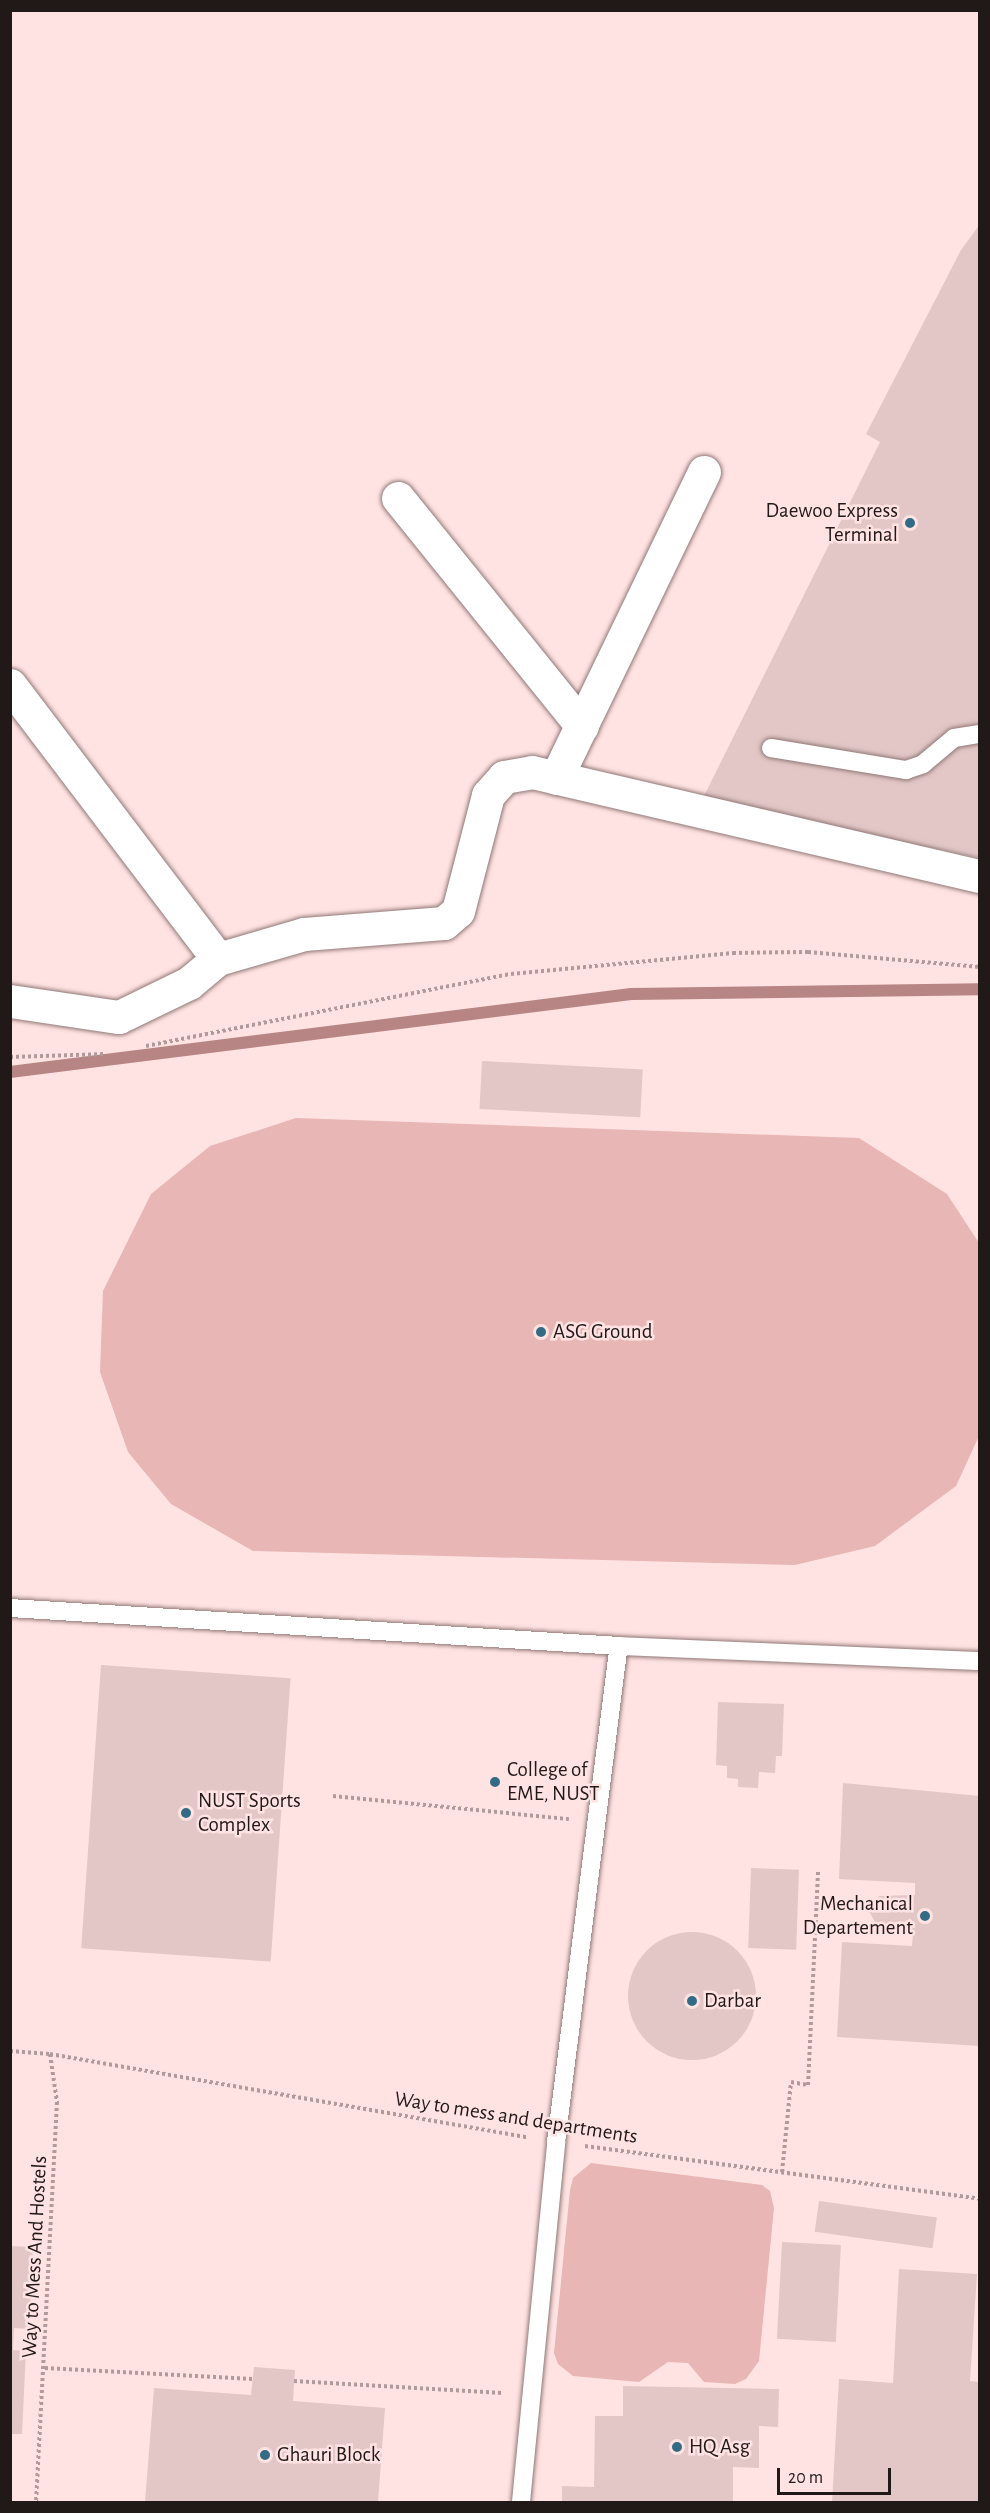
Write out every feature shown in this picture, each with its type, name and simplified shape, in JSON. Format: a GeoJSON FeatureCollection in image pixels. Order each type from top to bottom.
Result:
{"type":"FeatureCollection","features":[{"type":"Feature","properties":{"kind":"street"},"geometry":{"type":"LineString","coordinates":[[556,778],[704,472]]}},
{"type":"Feature","properties":{"kind":"street"},"geometry":{"type":"LineString","coordinates":[[398,498],[582,726]]}},
{"type":"Feature","properties":{"kind":"street"},"geometry":{"type":"LineString","coordinates":[[10,685],[218,960]]}},
{"type":"Feature","properties":{"kind":"street"},"geometry":{"type":"LineString","coordinates":[[10,1001],[119,1017],[189,983],[218,960],[304,934],[444,923],[458,911],[488,795],[504,777],[532,772],[980,876]]}},
{"type":"Feature","properties":{"kind":"lane"},"geometry":{"type":"LineString","coordinates":[[771,748],[906,770],[923,764],[954,738],[980,734]]}},
{"type":"Feature","properties":{"kind":"lane"},"geometry":{"type":"LineString","coordinates":[[10,1608],[619,1646],[980,1661]]}},
{"type":"Feature","properties":{"kind":"lane"},"geometry":{"type":"LineString","coordinates":[[521,2502],[556,2142],[619,1646]]}},
{"type":"Feature","properties":{"kind":"path"},"geometry":{"type":"LineString","coordinates":[[142,1047],[534,971],[733,953],[808,952],[980,967]]}},
{"type":"Feature","properties":{"kind":"path"},"geometry":{"type":"LineString","coordinates":[[10,1058],[111,1053]]}},
{"type":"Feature","properties":{"kind":"path"},"geometry":{"type":"LineString","coordinates":[[333,1796],[596,1822]]}},
{"type":"Feature","properties":{"kind":"path"},"geometry":{"type":"LineString","coordinates":[[782,2172],[791,2082],[808,2085],[818,1871]]}},
{"type":"Feature","properties":{"kind":"path"},"geometry":{"type":"LineString","coordinates":[[10,2051],[50,2054]]}},
{"type":"Feature","properties":{"kind":"path","name":"Way to mess and departments"},"geometry":{"type":"LineString","coordinates":[[50,2054],[556,2142],[980,2199]]}},
{"type":"Feature","properties":{"kind":"path","name":"Way to Mess And Hostels"},"geometry":{"type":"LineString","coordinates":[[36,2502],[45,2368],[57,2102],[50,2054]]}},
{"type":"Feature","properties":{"kind":"path"},"geometry":{"type":"LineString","coordinates":[[45,2368],[253,2379]]}},
{"type":"Feature","properties":{"kind":"path"},"geometry":{"type":"LineString","coordinates":[[294,2381],[531,2394]]}},
{"type":"Feature","properties":{"kind":"shaded area","name":"ASG Ground"},"geometry":{"type":"Polygon","coordinates":[[[296,1118],[859,1138],[947,1194],[979,1243],[979,1436],[956,1486],[875,1546],[795,1565],[253,1551],[171,1504],[128,1452],[100,1372],[103,1291],[151,1194],[210,1146],[296,1118]]]}},
{"type":"Feature","properties":{"kind":"shaded area"},"geometry":{"type":"Polygon","coordinates":[[[591,2163],[762,2185],[770,2191],[774,2208],[759,2361],[746,2379],[735,2384],[704,2382],[688,2363],[668,2362],[639,2382],[573,2376],[558,2364],[554,2353],[570,2190],[573,2178],[591,2163]]]}},
{"type":"Feature","properties":{"kind":"building","name":"Daewoo Express Terminal"},"geometry":{"type":"Polygon","coordinates":[[[980,224],[980,858],[702,800],[880,442],[866,434],[961,250],[980,224]]]}},
{"type":"Feature","properties":{"kind":"building"},"geometry":{"type":"Polygon","coordinates":[[[482,1061],[643,1069],[640,1117],[479,1109],[482,1061]]]}},
{"type":"Feature","properties":{"kind":"building","name":"NUST Sports Complex"},"geometry":{"type":"Polygon","coordinates":[[[101,1665],[291,1678],[271,1962],[81,1948],[101,1665]]]}},
{"type":"Feature","properties":{"kind":"building"},"geometry":{"type":"Polygon","coordinates":[[[718,1702],[784,1704],[782,1756],[776,1756],[775,1773],[759,1772],[758,1788],[738,1787],[738,1779],[727,1778],[727,1766],[716,1765],[718,1702]]]}},
{"type":"Feature","properties":{"kind":"building","name":"Mechanical Departement"},"geometry":{"type":"Polygon","coordinates":[[[843,1783],[980,1796],[980,2046],[837,2037],[842,1942],[912,1946],[913,1932],[878,1928],[869,1911],[879,1896],[915,1895],[915,1883],[839,1879],[843,1783]]]}},
{"type":"Feature","properties":{"kind":"building"},"geometry":{"type":"Polygon","coordinates":[[[751,1868],[799,1870],[796,1950],[748,1948],[751,1868]]]}},
{"type":"Feature","properties":{"kind":"building","name":"Darbar"},"geometry":{"type":"Polygon","coordinates":[[[692,1932],[717,1936],[738,1950],[752,1971],[756,1996],[752,2021],[738,2042],[717,2056],[692,2060],[667,2056],[646,2042],[632,2021],[628,1996],[632,1971],[646,1950],[667,1936],[692,1932]]]}},
{"type":"Feature","properties":{"kind":"building"},"geometry":{"type":"Polygon","coordinates":[[[819,2201],[937,2218],[933,2248],[815,2232],[819,2201]]]}},
{"type":"Feature","properties":{"kind":"building"},"geometry":{"type":"Polygon","coordinates":[[[782,2242],[841,2245],[836,2342],[777,2339],[782,2242]]]}},
{"type":"Feature","properties":{"kind":"building"},"geometry":{"type":"Polygon","coordinates":[[[10,2246],[33,2247],[29,2329],[14,2328],[13,2350],[26,2351],[22,2434],[10,2434],[10,2246]]]}},
{"type":"Feature","properties":{"kind":"building"},"geometry":{"type":"Polygon","coordinates":[[[899,2269],[977,2274],[970,2381],[980,2382],[980,2502],[832,2502],[839,2379],[893,2383],[899,2269]]]}},
{"type":"Feature","properties":{"kind":"building","name":"Ghauri Block"},"geometry":{"type":"Polygon","coordinates":[[[254,2367],[295,2370],[293,2401],[385,2408],[378,2502],[145,2502],[154,2388],[251,2395],[254,2367]]]}},
{"type":"Feature","properties":{"kind":"building","name":"HQ Asg"},"geometry":{"type":"Polygon","coordinates":[[[623,2386],[779,2389],[778,2427],[759,2426],[759,2468],[733,2467],[733,2502],[562,2502],[562,2486],[594,2487],[595,2416],[623,2416],[623,2386]]]}},
{"type":"Feature","properties":{"kind":"waterway"},"geometry":{"type":"LineString","coordinates":[[10,1072],[631,994],[980,989]]}},
{"type":"Feature","properties":{"kind":"place","name":"Daewoo Express Terminal"},"geometry":{"type":"Point","coordinates":[910,523]}},
{"type":"Feature","properties":{"kind":"place","name":"ASG Ground"},"geometry":{"type":"Point","coordinates":[541,1332]}},
{"type":"Feature","properties":{"kind":"place","name":"College of EME, NUST"},"geometry":{"type":"Point","coordinates":[495,1782]}},
{"type":"Feature","properties":{"kind":"place","name":"NUST Sports Complex"},"geometry":{"type":"Point","coordinates":[186,1813]}},
{"type":"Feature","properties":{"kind":"place","name":"Mechanical Departement"},"geometry":{"type":"Point","coordinates":[925,1916]}},
{"type":"Feature","properties":{"kind":"place","name":"Darbar"},"geometry":{"type":"Point","coordinates":[692,2001]}},
{"type":"Feature","properties":{"kind":"place","name":"HQ Asg"},"geometry":{"type":"Point","coordinates":[677,2447]}},
{"type":"Feature","properties":{"kind":"place","name":"Ghauri Block"},"geometry":{"type":"Point","coordinates":[265,2455]}}]}
